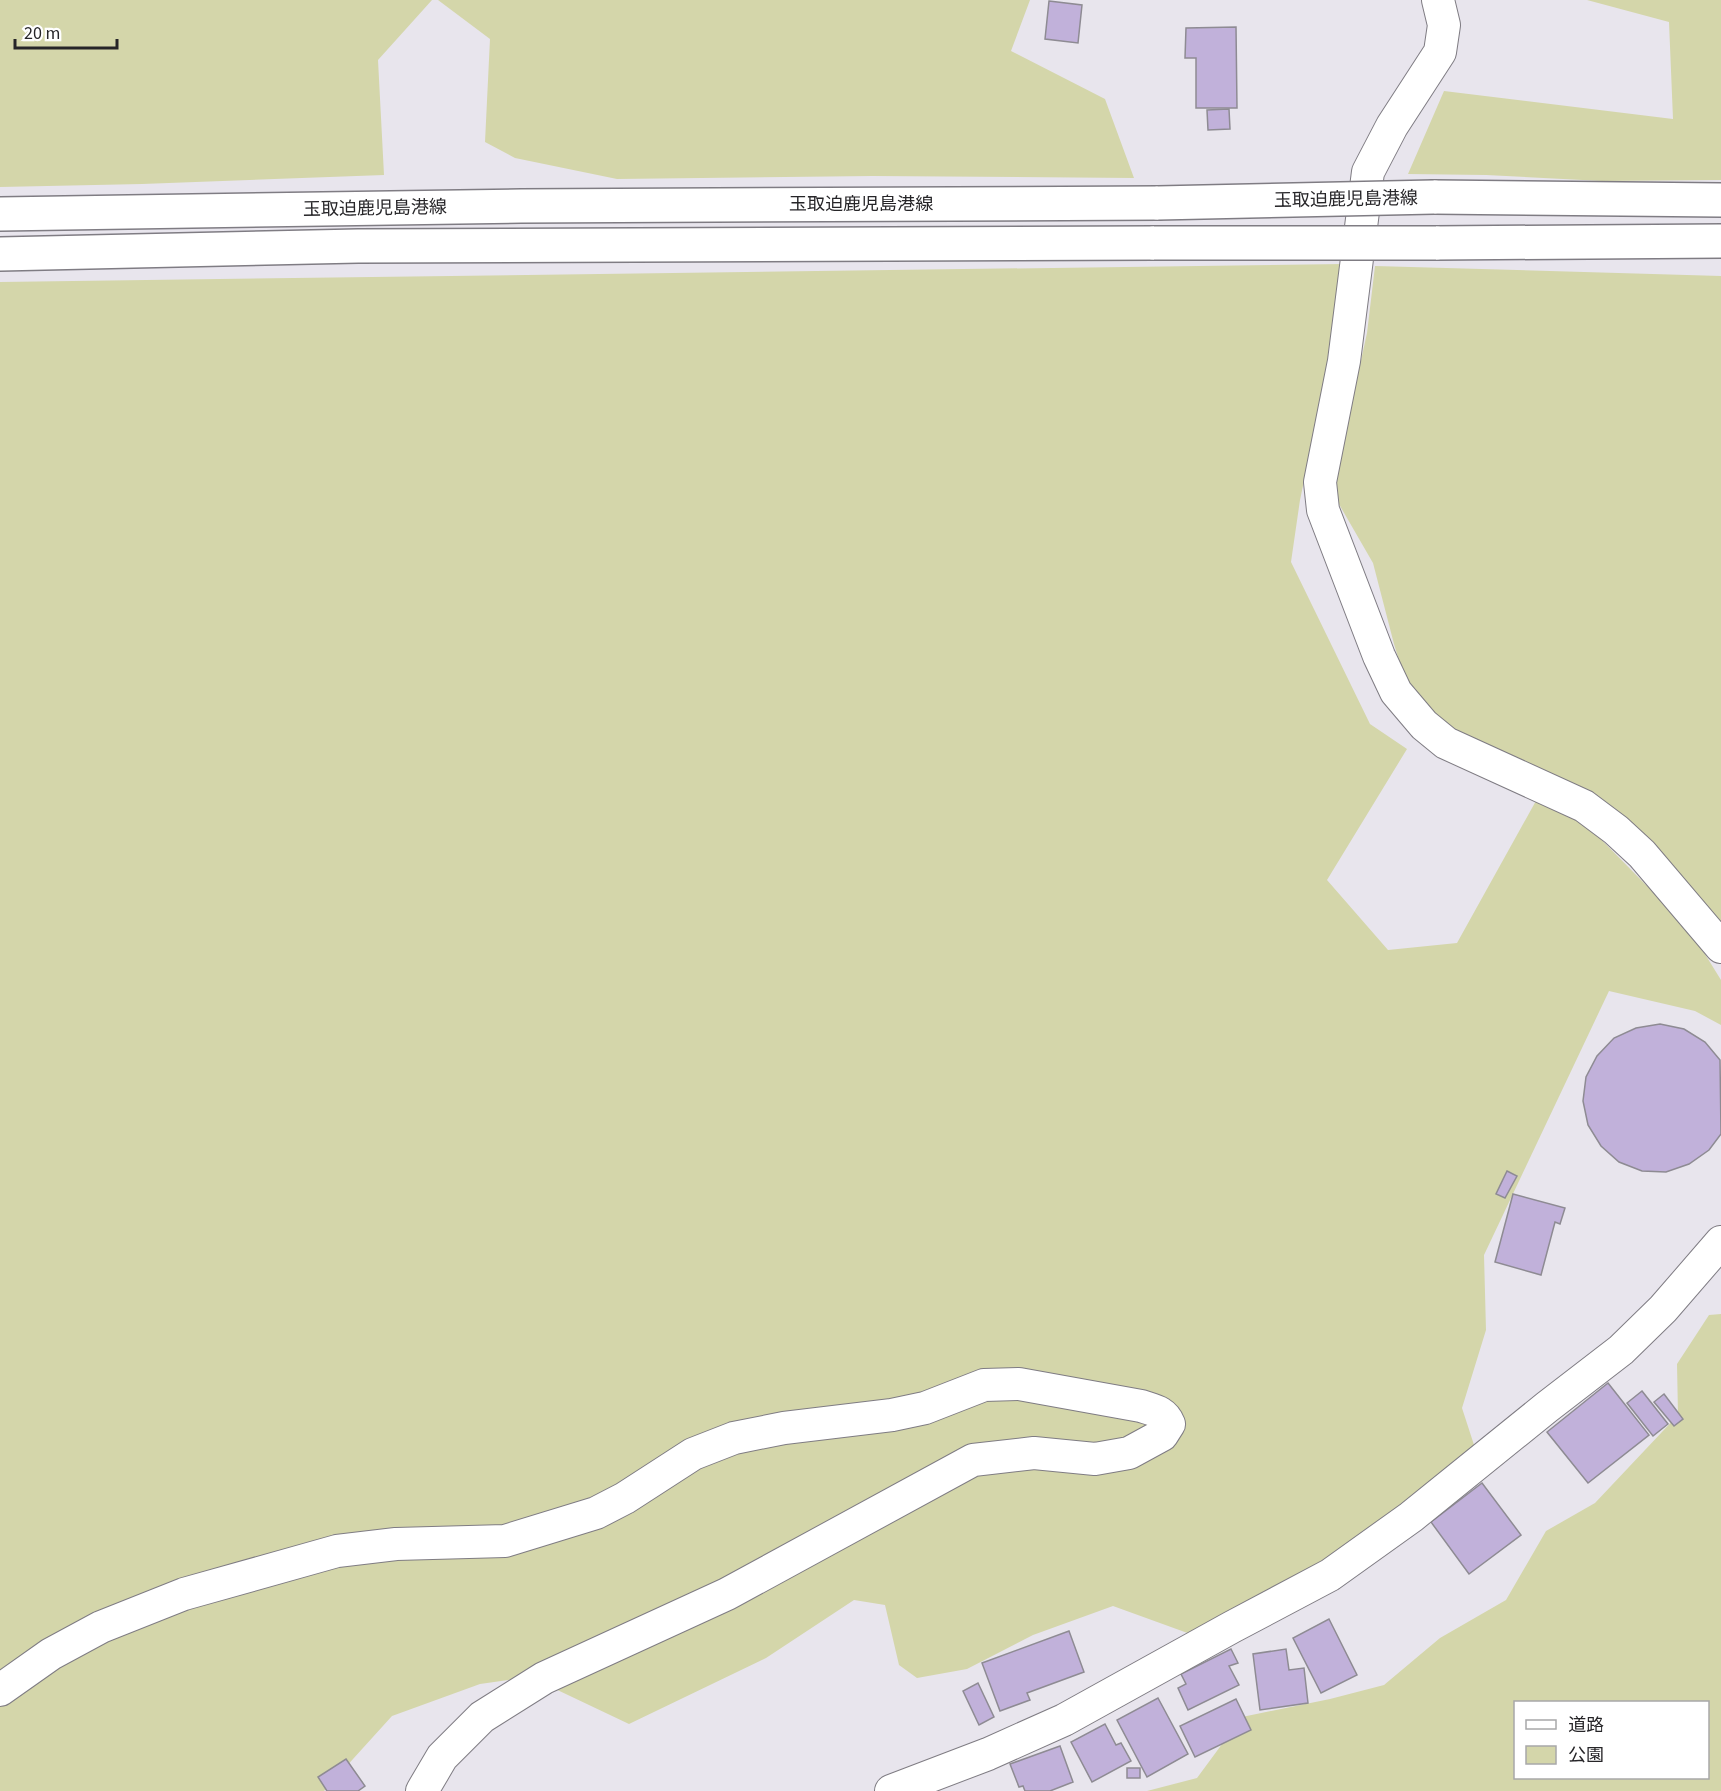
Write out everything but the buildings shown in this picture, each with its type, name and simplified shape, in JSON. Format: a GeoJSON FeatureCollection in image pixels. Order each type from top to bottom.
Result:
{"type":"FeatureCollection","features":[{"type":"Feature","properties":{"kind":"main road","name":"玉取迫鹿児島港線"},"geometry":{"type":"LineString","coordinates":[[0,214],[521,206],[1158,203],[1434,197],[1721,200]]}},
{"type":"Feature","properties":{"kind":"main road","name":"玉取迫鹿児島港線"},"geometry":{"type":"LineString","coordinates":[[0,254],[358,246],[1721,241]]}},
{"type":"Feature","properties":{"kind":"street"},"geometry":{"type":"LineString","coordinates":[[1438,0],[1444,25],[1440,52],[1392,126],[1368,172],[1344,361],[1320,482],[1323,510],[1379,656],[1396,692],[1424,725],[1446,743],[1584,806],[1616,830],[1642,854],[1721,947]]}},
{"type":"Feature","properties":{"kind":"street"},"geometry":{"type":"LineString","coordinates":[[891,1791],[988,1754],[1064,1720],[1330,1575],[1411,1517],[1621,1350],[1663,1309],[1721,1242]]}},
{"type":"Feature","properties":{"kind":"street"},"geometry":{"type":"LineString","coordinates":[[0,1690],[51,1654],[101,1627],[184,1593],[337,1551],[396,1544],[505,1541],[596,1513],[626,1498],[693,1454],[734,1438],[784,1428],[892,1415],[926,1408],[984,1385],[1019,1384],[1141,1406],[1160,1412],[1167,1417],[1169,1424],[1162,1435],[1129,1453],[1095,1459],[1034,1454],[973,1460],[727,1594],[544,1678],[482,1717],[442,1757],[422,1791]]}},
{"type":"Feature","properties":{"kind":"green space"},"geometry":{"type":"Polygon","coordinates":[[[0,0],[432,0],[378,60],[384,175],[0,187],[0,0]]]}},
{"type":"Feature","properties":{"kind":"green space"},"geometry":{"type":"Polygon","coordinates":[[[438,0],[1030,0],[1011,51],[1105,99],[1134,178],[873,176],[617,179],[515,158],[485,142],[490,39],[438,0]]]}},
{"type":"Feature","properties":{"kind":"green space"},"geometry":{"type":"Polygon","coordinates":[[[1587,0],[1721,0],[1721,180],[1602,181],[1486,175],[1408,174],[1444,91],[1673,119],[1669,22],[1587,0]]]}},
{"type":"Feature","properties":{"kind":"green space"},"geometry":{"type":"Polygon","coordinates":[[[1344,264],[1337,323],[1300,500],[1291,562],[1370,724],[1407,749],[1327,880],[1388,950],[1457,943],[1537,799],[1586,824],[1645,884],[1682,917],[1721,980],[1721,1025],[1695,1011],[1609,991],[1484,1255],[1486,1330],[1462,1408],[1475,1448],[1452,1472],[1328,1561],[1193,1635],[1113,1606],[1033,1635],[967,1669],[917,1678],[899,1665],[885,1605],[854,1600],[766,1658],[629,1724],[530,1677],[480,1684],[392,1716],[324,1791],[0,1791],[0,282],[1344,264]]]}},
{"type":"Feature","properties":{"kind":"green space"},"geometry":{"type":"Polygon","coordinates":[[[1375,266],[1721,276],[1721,927],[1673,872],[1433,720],[1407,686],[1373,563],[1332,492],[1367,333],[1375,266]]]}},
{"type":"Feature","properties":{"kind":"green space"},"geometry":{"type":"Polygon","coordinates":[[[1721,1314],[1721,1791],[1147,1791],[1197,1778],[1242,1717],[1384,1685],[1440,1638],[1506,1600],[1546,1531],[1595,1503],[1678,1415],[1677,1364],[1709,1315],[1721,1314]]]}}]}
